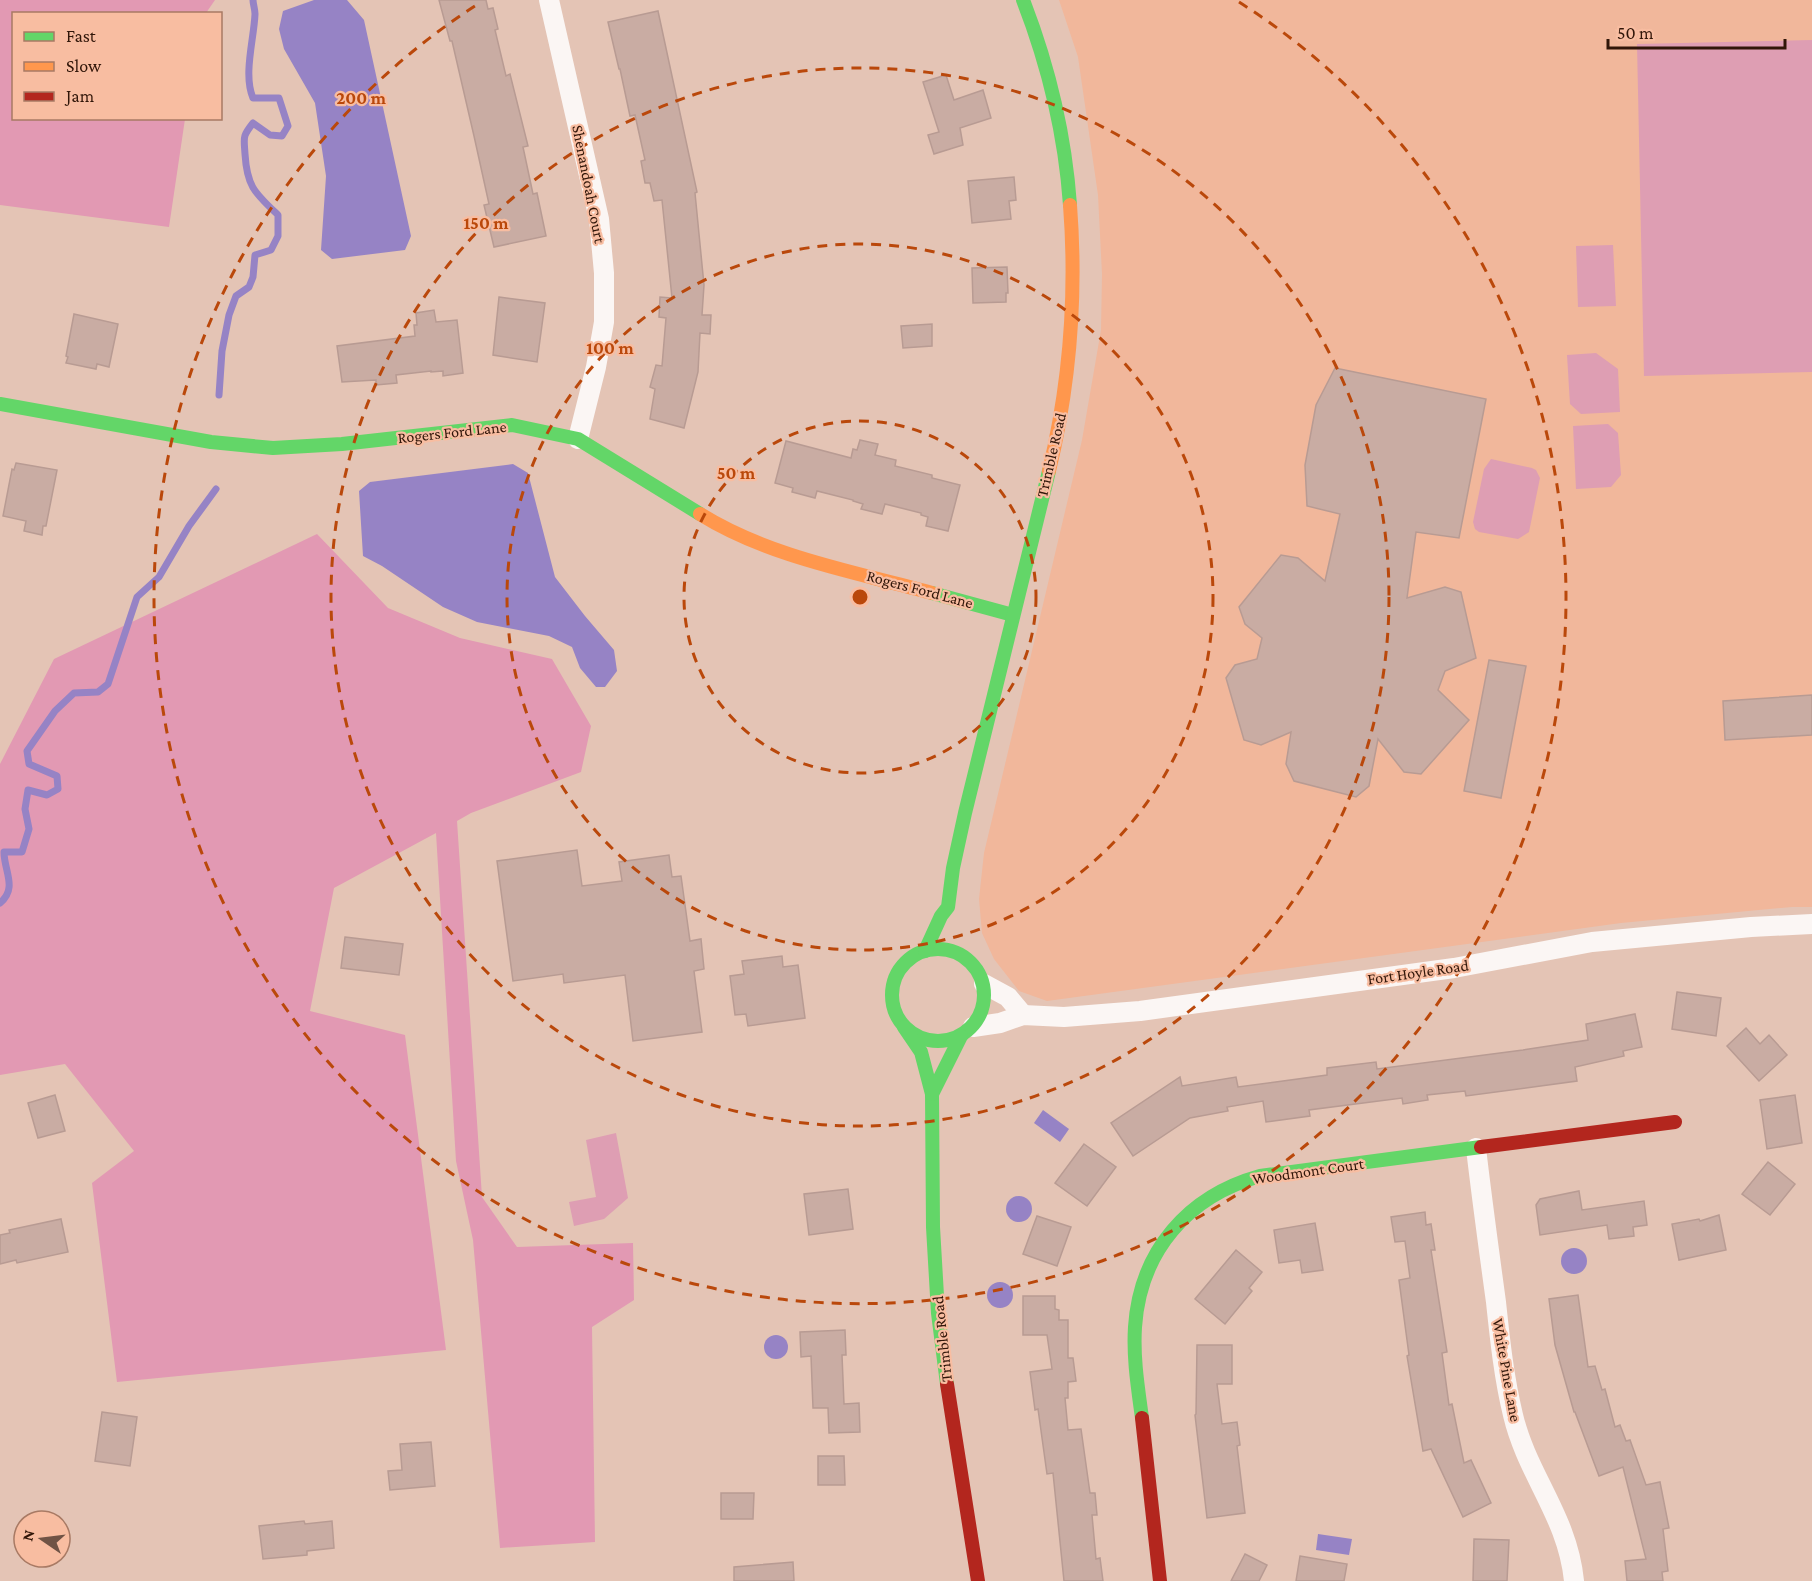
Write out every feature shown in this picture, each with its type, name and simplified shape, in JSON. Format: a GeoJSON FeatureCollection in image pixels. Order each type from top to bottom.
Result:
{"type":"FeatureCollection","features":[{"type":"Feature","properties":{"kind":"street","name":"Shenandoah Court"},"geometry":{"type":"LineString","coordinates":[[549,0],[599,219],[604,273],[604,322],[596,367],[578,439]]}},
{"type":"Feature","properties":{"kind":"street","name":"Trimble Road"},"geometry":{"type":"LineString","coordinates":[[925,951],[941,916],[951,911],[953,868],[965,813],[1052,454],[1066,386],[1074,306],[1072,200],[1062,130],[1044,57],[1023,0]]}},
{"type":"Feature","properties":{"kind":"street","name":"Rogers Ford Lane"},"geometry":{"type":"LineString","coordinates":[[0,404],[211,442],[273,448],[342,444],[512,424],[578,439],[721,528],[792,555],[1013,615]]}},
{"type":"Feature","properties":{"kind":"street","name":"Fort Hoyle Road"},"geometry":{"type":"LineString","coordinates":[[967,1031],[1023,1015],[1064,1017],[1140,1011],[1454,968],[1592,942],[1751,927],[1812,924]]}},
{"type":"Feature","properties":{"kind":"street"},"geometry":{"type":"LineString","coordinates":[[960,939],[968,959]]}},
{"type":"Feature","properties":{"kind":"street"},"geometry":{"type":"LineString","coordinates":[[940,948],[968,959],[978,970],[984,984],[985,999],[981,1014],[967,1031],[946,1041],[931,1041],[917,1036],[904,1027],[896,1014],[892,999],[894,983],[900,969],[911,957],[940,948]]}},
{"type":"Feature","properties":{"kind":"street"},"geometry":{"type":"LineString","coordinates":[[984,984],[1008,997],[1023,1015]]}},
{"type":"Feature","properties":{"kind":"street","name":"Trimble Road"},"geometry":{"type":"LineString","coordinates":[[904,1027],[921,1052],[932,1095],[933,1227],[939,1313],[949,1400],[978,1581]]}},
{"type":"Feature","properties":{"kind":"street","name":"Trimble Road"},"geometry":{"type":"LineString","coordinates":[[932,1095],[942,1078],[952,1050],[967,1031]]}},
{"type":"Feature","properties":{"kind":"street","name":"Woodmont Court"},"geometry":{"type":"LineString","coordinates":[[1160,1581],[1135,1364],[1135,1326],[1139,1297],[1145,1277],[1161,1246],[1185,1216],[1219,1190],[1236,1182],[1260,1176],[1675,1122]]}},
{"type":"Feature","properties":{"kind":"street","name":"White Pine Lane"},"geometry":{"type":"LineString","coordinates":[[1476,1148],[1502,1356],[1513,1415],[1529,1462],[1543,1487],[1570,1551],[1574,1581]]}},
{"type":"Feature","properties":{"kind":"shaded area"},"geometry":{"type":"Polygon","coordinates":[[[0,0],[215,0],[207,12],[12,12],[12,120],[185,120],[169,227],[0,205],[0,0]]]}},
{"type":"Feature","properties":{"kind":"shaded area"},"geometry":{"type":"Polygon","coordinates":[[[314,0],[347,0],[364,20],[411,236],[405,250],[332,259],[321,250],[326,176],[315,103],[284,49],[279,29],[283,11],[314,0]]]}},
{"type":"Feature","properties":{"kind":"shaded area"},"geometry":{"type":"Polygon","coordinates":[[[1059,0],[1812,0],[1812,907],[1621,923],[1047,1001],[1019,991],[994,959],[982,933],[979,899],[984,853],[1082,440],[1101,330],[1102,274],[1098,195],[1078,57],[1059,0]]]}},
{"type":"Feature","properties":{"kind":"shaded area"},"geometry":{"type":"Polygon","coordinates":[[[1812,40],[1812,372],[1644,376],[1637,44],[1812,40]]]}},
{"type":"Feature","properties":{"kind":"shaded area"},"geometry":{"type":"Polygon","coordinates":[[[1613,245],[1616,306],[1578,307],[1576,246],[1613,245]]]}},
{"type":"Feature","properties":{"kind":"shaded area"},"geometry":{"type":"Polygon","coordinates":[[[1596,353],[1618,369],[1620,412],[1581,414],[1570,404],[1567,355],[1596,353]]]}},
{"type":"Feature","properties":{"kind":"shaded area"},"geometry":{"type":"Polygon","coordinates":[[[1608,424],[1618,433],[1621,475],[1611,487],[1576,489],[1573,426],[1608,424]]]}},
{"type":"Feature","properties":{"kind":"shaded area"},"geometry":{"type":"Polygon","coordinates":[[[1491,459],[1532,468],[1536,470],[1540,478],[1529,532],[1518,539],[1479,532],[1475,529],[1473,522],[1484,469],[1491,459]]]}},
{"type":"Feature","properties":{"kind":"shaded area"},"geometry":{"type":"Polygon","coordinates":[[[513,464],[528,473],[555,577],[614,650],[617,671],[605,687],[596,687],[580,668],[572,647],[549,636],[477,622],[443,607],[363,556],[359,491],[370,482],[513,464]]]}},
{"type":"Feature","properties":{"kind":"shaded area"},"geometry":{"type":"Polygon","coordinates":[[[317,534],[388,608],[460,638],[552,659],[591,726],[581,772],[471,813],[457,821],[482,1197],[517,1247],[633,1243],[634,1300],[592,1327],[595,1542],[500,1548],[473,1240],[456,1161],[436,833],[334,888],[310,1011],[405,1035],[446,1350],[117,1382],[92,1183],[134,1151],[65,1064],[0,1075],[0,764],[54,659],[317,534]]]}},
{"type":"Feature","properties":{"kind":"shaded area"},"geometry":{"type":"Polygon","coordinates":[[[1043,1110],[1069,1129],[1060,1142],[1034,1123],[1043,1110]]]}},
{"type":"Feature","properties":{"kind":"shaded area"},"geometry":{"type":"Polygon","coordinates":[[[616,1133],[628,1198],[604,1219],[574,1226],[569,1202],[596,1197],[586,1140],[616,1133]]]}},
{"type":"Feature","properties":{"kind":"shaded area"},"geometry":{"type":"Polygon","coordinates":[[[1019,1196],[1028,1200],[1032,1209],[1028,1218],[1019,1222],[1010,1218],[1006,1209],[1010,1200],[1019,1196]]]}},
{"type":"Feature","properties":{"kind":"shaded area"},"geometry":{"type":"Polygon","coordinates":[[[1574,1248],[1583,1252],[1587,1261],[1583,1270],[1574,1274],[1565,1270],[1561,1261],[1565,1252],[1574,1248]]]}},
{"type":"Feature","properties":{"kind":"shaded area"},"geometry":{"type":"Polygon","coordinates":[[[1000,1282],[1009,1286],[1013,1295],[1009,1304],[1000,1308],[991,1304],[987,1295],[991,1286],[1000,1282]]]}},
{"type":"Feature","properties":{"kind":"shaded area"},"geometry":{"type":"Polygon","coordinates":[[[771,1335],[781,1335],[788,1342],[788,1352],[781,1359],[771,1359],[764,1352],[764,1342],[771,1335]]]}},
{"type":"Feature","properties":{"kind":"shaded area"},"geometry":{"type":"Polygon","coordinates":[[[1318,1534],[1352,1539],[1349,1555],[1316,1550],[1318,1534]]]}},
{"type":"Feature","properties":{"kind":"building"},"geometry":{"type":"Polygon","coordinates":[[[439,0],[486,0],[488,9],[493,8],[498,29],[495,30],[506,76],[510,74],[528,146],[523,147],[533,194],[537,193],[546,236],[494,247],[484,205],[489,204],[474,136],[452,41],[450,41],[439,0]]]}},
{"type":"Feature","properties":{"kind":"building"},"geometry":{"type":"Polygon","coordinates":[[[658,11],[697,192],[695,193],[704,285],[702,315],[711,315],[710,334],[700,333],[698,372],[684,428],[650,419],[655,389],[650,387],[656,365],[662,366],[666,318],[659,317],[660,297],[672,298],[662,200],[654,201],[650,183],[645,183],[641,161],[645,160],[635,115],[630,116],[608,22],[658,11]]]}},
{"type":"Feature","properties":{"kind":"building"},"geometry":{"type":"Polygon","coordinates":[[[946,75],[954,100],[983,90],[991,118],[960,128],[963,145],[934,154],[928,135],[939,132],[923,82],[946,75]]]}},
{"type":"Feature","properties":{"kind":"building"},"geometry":{"type":"Polygon","coordinates":[[[1014,177],[1016,200],[1009,201],[1011,219],[972,223],[968,181],[1014,177]]]}},
{"type":"Feature","properties":{"kind":"building"},"geometry":{"type":"Polygon","coordinates":[[[1007,267],[1006,302],[973,303],[972,268],[1007,267]]]}},
{"type":"Feature","properties":{"kind":"building"},"geometry":{"type":"Polygon","coordinates":[[[499,297],[545,303],[537,362],[493,355],[499,297]]]}},
{"type":"Feature","properties":{"kind":"building"},"geometry":{"type":"Polygon","coordinates":[[[434,310],[436,322],[457,320],[463,373],[443,376],[443,371],[431,371],[396,375],[397,383],[376,385],[376,380],[342,382],[337,346],[415,336],[416,313],[434,310]]]}},
{"type":"Feature","properties":{"kind":"building"},"geometry":{"type":"Polygon","coordinates":[[[74,314],[118,324],[109,367],[97,364],[96,369],[66,363],[74,314]]]}},
{"type":"Feature","properties":{"kind":"building"},"geometry":{"type":"Polygon","coordinates":[[[932,324],[932,346],[903,348],[901,326],[932,324]]]}},
{"type":"Feature","properties":{"kind":"building"},"geometry":{"type":"Polygon","coordinates":[[[1335,368],[1486,399],[1459,538],[1416,532],[1407,598],[1445,587],[1461,592],[1476,658],[1445,671],[1438,690],[1469,720],[1421,774],[1404,772],[1378,739],[1369,786],[1356,797],[1294,781],[1286,764],[1291,732],[1261,745],[1244,740],[1226,678],[1235,665],[1257,659],[1262,638],[1245,624],[1239,607],[1281,555],[1298,558],[1325,581],[1340,514],[1307,506],[1305,465],[1316,405],[1335,368]]]}},
{"type":"Feature","properties":{"kind":"building"},"geometry":{"type":"Polygon","coordinates":[[[860,440],[878,444],[875,455],[896,460],[895,466],[960,485],[948,531],[926,526],[928,517],[921,513],[885,504],[882,514],[861,509],[863,504],[853,500],[817,491],[815,498],[792,492],[793,488],[775,483],[786,441],[851,458],[853,449],[857,450],[860,440]]]}},
{"type":"Feature","properties":{"kind":"building"},"geometry":{"type":"Polygon","coordinates":[[[16,463],[57,470],[46,526],[43,526],[42,535],[24,531],[26,521],[3,516],[12,469],[14,470],[16,463]]]}},
{"type":"Feature","properties":{"kind":"building"},"geometry":{"type":"Polygon","coordinates":[[[1489,660],[1526,666],[1501,798],[1464,791],[1489,660]]]}},
{"type":"Feature","properties":{"kind":"building"},"geometry":{"type":"Polygon","coordinates":[[[1812,695],[1812,735],[1725,740],[1723,701],[1812,695]]]}},
{"type":"Feature","properties":{"kind":"building"},"geometry":{"type":"Polygon","coordinates":[[[577,850],[582,886],[622,881],[619,862],[669,855],[672,877],[681,876],[690,941],[701,939],[704,969],[694,971],[702,1032],[633,1041],[625,975],[564,983],[563,974],[513,981],[497,861],[577,850]]]}},
{"type":"Feature","properties":{"kind":"building"},"geometry":{"type":"Polygon","coordinates":[[[345,937],[403,944],[399,975],[341,968],[345,937]]]}},
{"type":"Feature","properties":{"kind":"building"},"geometry":{"type":"Polygon","coordinates":[[[782,956],[783,967],[798,965],[805,1018],[748,1026],[746,1014],[735,1015],[730,976],[744,974],[742,961],[782,956]]]}},
{"type":"Feature","properties":{"kind":"building"},"geometry":{"type":"Polygon","coordinates":[[[1677,992],[1721,998],[1716,1036],[1672,1029],[1677,992]]]}},
{"type":"Feature","properties":{"kind":"building"},"geometry":{"type":"Polygon","coordinates":[[[1635,1014],[1642,1047],[1623,1051],[1624,1056],[1575,1067],[1577,1081],[1466,1096],[1465,1091],[1427,1095],[1428,1100],[1403,1104],[1402,1098],[1309,1110],[1310,1116],[1266,1122],[1263,1101],[1227,1107],[1228,1111],[1190,1118],[1133,1156],[1111,1123],[1180,1077],[1182,1086],[1236,1077],[1238,1087],[1327,1075],[1327,1068],[1376,1062],[1377,1069],[1523,1050],[1588,1040],[1586,1024],[1635,1014]]]}},
{"type":"Feature","properties":{"kind":"building"},"geometry":{"type":"Polygon","coordinates":[[[1746,1028],[1760,1044],[1769,1035],[1787,1055],[1759,1081],[1727,1046],[1746,1028]]]}},
{"type":"Feature","properties":{"kind":"building"},"geometry":{"type":"Polygon","coordinates":[[[55,1095],[65,1131],[38,1138],[28,1103],[55,1095]]]}},
{"type":"Feature","properties":{"kind":"building"},"geometry":{"type":"Polygon","coordinates":[[[1795,1095],[1802,1143],[1767,1149],[1760,1100],[1795,1095]]]}},
{"type":"Feature","properties":{"kind":"building"},"geometry":{"type":"Polygon","coordinates":[[[1084,1144],[1116,1167],[1087,1206],[1055,1183],[1084,1144]]]}},
{"type":"Feature","properties":{"kind":"building"},"geometry":{"type":"Polygon","coordinates":[[[1768,1162],[1795,1184],[1770,1215],[1742,1194],[1768,1162]]]}},
{"type":"Feature","properties":{"kind":"building"},"geometry":{"type":"Polygon","coordinates":[[[848,1189],[853,1229],[809,1235],[804,1194],[848,1189]]]}},
{"type":"Feature","properties":{"kind":"building"},"geometry":{"type":"Polygon","coordinates":[[[1579,1191],[1582,1210],[1644,1201],[1647,1225],[1633,1227],[1634,1236],[1609,1239],[1607,1225],[1540,1235],[1536,1205],[1540,1199],[1579,1191]]]}},
{"type":"Feature","properties":{"kind":"building"},"geometry":{"type":"Polygon","coordinates":[[[1425,1212],[1426,1225],[1431,1224],[1435,1250],[1431,1250],[1447,1352],[1442,1353],[1449,1405],[1452,1404],[1464,1463],[1471,1460],[1491,1503],[1463,1517],[1431,1449],[1423,1451],[1407,1356],[1409,1355],[1399,1280],[1410,1278],[1405,1241],[1395,1242],[1391,1217],[1425,1212]]]}},
{"type":"Feature","properties":{"kind":"building"},"geometry":{"type":"Polygon","coordinates":[[[1719,1215],[1726,1250],[1679,1260],[1672,1224],[1699,1219],[1700,1221],[1719,1215]]]}},
{"type":"Feature","properties":{"kind":"building"},"geometry":{"type":"Polygon","coordinates":[[[1037,1216],[1071,1227],[1057,1266],[1023,1254],[1037,1216]]]}},
{"type":"Feature","properties":{"kind":"building"},"geometry":{"type":"Polygon","coordinates":[[[61,1219],[68,1252],[17,1263],[16,1260],[0,1264],[0,1235],[10,1233],[9,1230],[61,1219]]]}},
{"type":"Feature","properties":{"kind":"building"},"geometry":{"type":"Polygon","coordinates":[[[1315,1223],[1323,1270],[1302,1273],[1300,1260],[1279,1263],[1274,1230],[1315,1223]]]}},
{"type":"Feature","properties":{"kind":"building"},"geometry":{"type":"Polygon","coordinates":[[[1236,1250],[1262,1272],[1249,1288],[1252,1291],[1225,1324],[1195,1299],[1236,1250]]]}},
{"type":"Feature","properties":{"kind":"building"},"geometry":{"type":"Polygon","coordinates":[[[1578,1295],[1588,1367],[1595,1366],[1602,1390],[1605,1389],[1615,1427],[1620,1425],[1626,1441],[1630,1440],[1646,1485],[1660,1482],[1669,1528],[1663,1529],[1668,1571],[1662,1572],[1663,1581],[1627,1581],[1625,1561],[1646,1559],[1623,1467],[1599,1476],[1574,1412],[1555,1345],[1549,1299],[1578,1295]]]}},
{"type":"Feature","properties":{"kind":"building"},"geometry":{"type":"Polygon","coordinates":[[[1023,1296],[1055,1296],[1055,1309],[1059,1310],[1059,1320],[1068,1320],[1068,1358],[1073,1358],[1076,1381],[1068,1382],[1068,1398],[1065,1398],[1068,1430],[1081,1429],[1090,1493],[1095,1493],[1097,1515],[1092,1515],[1096,1559],[1100,1558],[1103,1581],[1064,1581],[1053,1473],[1047,1474],[1038,1409],[1035,1410],[1030,1372],[1052,1369],[1047,1335],[1023,1335],[1023,1296]]]}},
{"type":"Feature","properties":{"kind":"building"},"geometry":{"type":"Polygon","coordinates":[[[845,1330],[846,1355],[842,1355],[844,1404],[859,1403],[860,1432],[829,1433],[828,1408],[813,1408],[811,1356],[801,1357],[800,1332],[845,1330]]]}},
{"type":"Feature","properties":{"kind":"building"},"geometry":{"type":"Polygon","coordinates":[[[1197,1345],[1232,1345],[1232,1384],[1217,1384],[1222,1424],[1237,1422],[1240,1445],[1237,1446],[1245,1513],[1207,1518],[1195,1415],[1197,1345]]]}},
{"type":"Feature","properties":{"kind":"building"},"geometry":{"type":"Polygon","coordinates":[[[102,1412],[137,1417],[130,1466],[95,1461],[102,1412]]]}},
{"type":"Feature","properties":{"kind":"building"},"geometry":{"type":"Polygon","coordinates":[[[431,1442],[435,1486],[390,1490],[388,1471],[402,1470],[400,1444],[431,1442]]]}},
{"type":"Feature","properties":{"kind":"building"},"geometry":{"type":"Polygon","coordinates":[[[818,1456],[844,1456],[845,1485],[818,1485],[818,1456]]]}},
{"type":"Feature","properties":{"kind":"building"},"geometry":{"type":"Polygon","coordinates":[[[721,1493],[754,1493],[753,1519],[721,1519],[721,1493]]]}},
{"type":"Feature","properties":{"kind":"building"},"geometry":{"type":"Polygon","coordinates":[[[304,1521],[305,1524],[332,1521],[334,1548],[307,1551],[307,1555],[263,1559],[259,1526],[304,1521]]]}},
{"type":"Feature","properties":{"kind":"building"},"geometry":{"type":"Polygon","coordinates":[[[1474,1539],[1509,1540],[1507,1581],[1473,1581],[1474,1539]]]}},
{"type":"Feature","properties":{"kind":"building"},"geometry":{"type":"Polygon","coordinates":[[[1245,1554],[1267,1565],[1259,1581],[1231,1581],[1245,1554]]]}},
{"type":"Feature","properties":{"kind":"building"},"geometry":{"type":"Polygon","coordinates":[[[1300,1556],[1347,1564],[1344,1581],[1296,1581],[1300,1556]]]}},
{"type":"Feature","properties":{"kind":"building"},"geometry":{"type":"Polygon","coordinates":[[[793,1562],[794,1581],[734,1581],[734,1567],[793,1562]]]}},
{"type":"Feature","properties":{"kind":"waterway"},"geometry":{"type":"LineString","coordinates":[[219,395],[222,351],[229,315],[236,296],[249,287],[253,277],[255,255],[271,250],[278,236],[278,215],[258,195],[250,182],[246,165],[245,137],[253,123],[270,135],[282,136],[288,126],[279,98],[253,98],[250,89],[249,68],[255,14],[253,0]]}},
{"type":"Feature","properties":{"kind":"waterway"},"geometry":{"type":"LineString","coordinates":[[0,903],[9,885],[4,852],[22,852],[29,829],[25,809],[28,790],[47,795],[58,789],[57,776],[29,764],[27,751],[55,711],[74,693],[98,692],[108,684],[137,597],[159,577],[189,526],[216,489]]}},
{"type":"Feature","properties":{"kind":"traffic: fast"},"geometry":{"type":"LineString","coordinates":[[1023,0],[1041,50],[1060,127],[1070,205]]}},
{"type":"Feature","properties":{"kind":"traffic: fast"},"geometry":{"type":"LineString","coordinates":[[0,404],[211,442],[273,448],[342,444],[512,425],[578,439],[700,514]]}},
{"type":"Feature","properties":{"kind":"traffic: fast"},"geometry":{"type":"LineString","coordinates":[[925,951],[941,916],[948,907],[953,868],[965,813],[1049,471]]}},
{"type":"Feature","properties":{"kind":"traffic: fast"},"geometry":{"type":"LineString","coordinates":[[932,593],[1013,615]]}},
{"type":"Feature","properties":{"kind":"traffic: fast"},"geometry":{"type":"LineString","coordinates":[[938,949],[956,952],[971,962],[981,977],[984,995],[981,1013],[971,1028],[956,1038],[938,1041],[920,1038],[905,1028],[895,1013],[892,995],[895,977],[905,962],[920,952],[938,949]]}},
{"type":"Feature","properties":{"kind":"traffic: fast"},"geometry":{"type":"LineString","coordinates":[[904,1027],[921,1052],[932,1094],[933,1227],[938,1313],[947,1384]]}},
{"type":"Feature","properties":{"kind":"traffic: fast"},"geometry":{"type":"LineString","coordinates":[[932,1094],[961,1036]]}},
{"type":"Feature","properties":{"kind":"traffic: fast"},"geometry":{"type":"LineString","coordinates":[[1142,1418],[1135,1350],[1135,1327],[1139,1300],[1147,1274],[1158,1251],[1172,1230],[1190,1213],[1211,1197],[1234,1185],[1260,1176],[1481,1147]]}},
{"type":"Feature","properties":{"kind":"traffic: slow"},"geometry":{"type":"LineString","coordinates":[[1049,471],[1062,405],[1070,339],[1073,273],[1070,205]]}},
{"type":"Feature","properties":{"kind":"traffic: slow"},"geometry":{"type":"LineString","coordinates":[[700,514],[755,542],[783,552],[932,593]]}},
{"type":"Feature","properties":{"kind":"traffic: jam"},"geometry":{"type":"LineString","coordinates":[[1481,1147],[1675,1122]]}},
{"type":"Feature","properties":{"kind":"traffic: jam"},"geometry":{"type":"LineString","coordinates":[[947,1384],[978,1581]]}},
{"type":"Feature","properties":{"kind":"traffic: jam"},"geometry":{"type":"LineString","coordinates":[[1142,1418],[1160,1581]]}}]}
